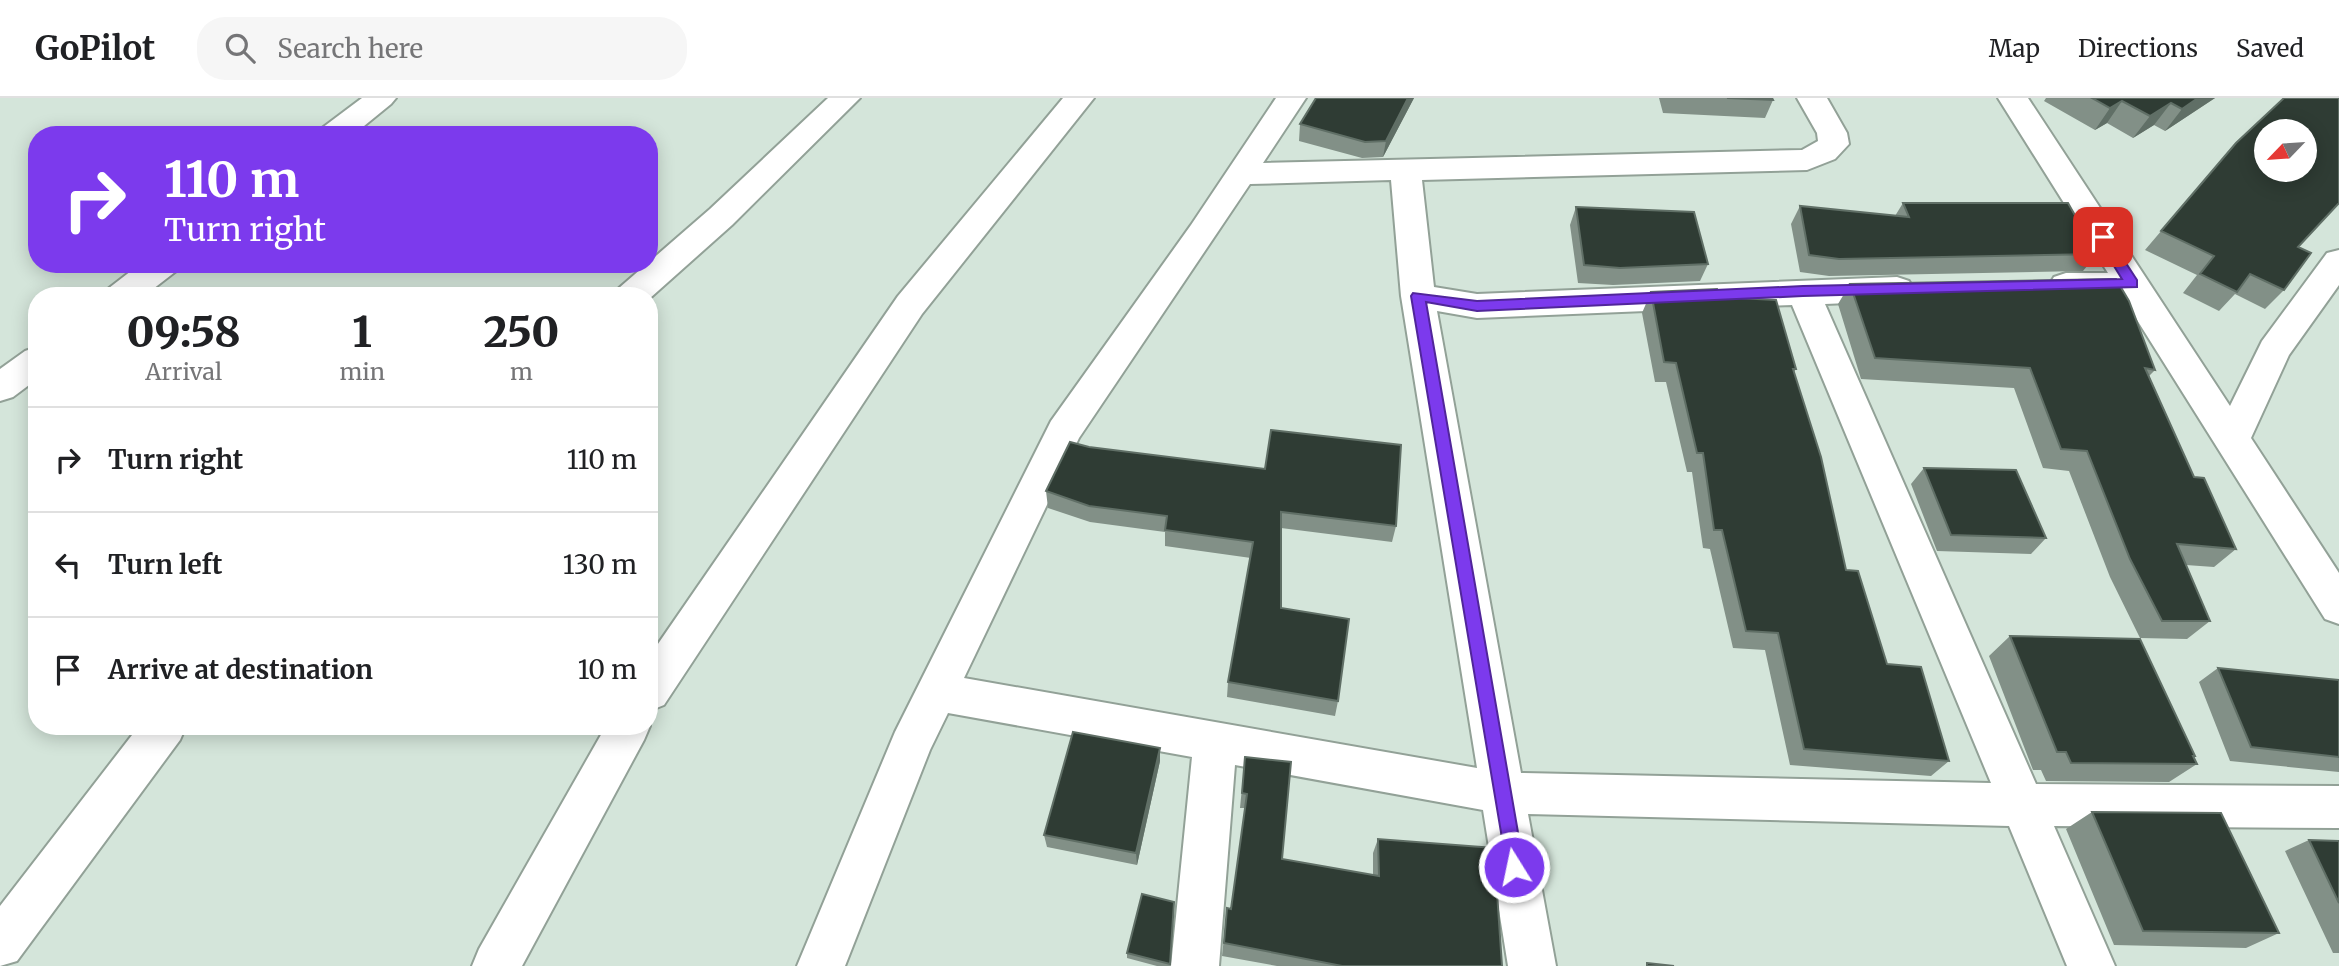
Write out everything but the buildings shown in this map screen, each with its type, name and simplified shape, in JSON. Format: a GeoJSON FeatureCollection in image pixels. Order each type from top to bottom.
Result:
{"type":"FeatureCollection","features":[{"type":"Feature","properties":{"kind":"street"},"geometry":{"type":"LineString","coordinates":[[345,126],[381,98]]}},
{"type":"Feature","properties":{"kind":"street"},"geometry":{"type":"LineString","coordinates":[[658,273],[721,218],[845,98]]}},
{"type":"Feature","properties":{"kind":"street"},"geometry":{"type":"LineString","coordinates":[[658,679],[910,305],[1079,98]]}},
{"type":"Feature","properties":{"kind":"street"},"geometry":{"type":"LineString","coordinates":[[821,966],[910,746],[1064,431],[1291,98]]}},
{"type":"Feature","properties":{"kind":"street"},"geometry":{"type":"LineString","coordinates":[[1241,174],[1807,160],[1834,144],[1832,133],[1812,98]]}},
{"type":"Feature","properties":{"kind":"street"},"geometry":{"type":"LineString","coordinates":[[2013,98],[2339,607]]}},
{"type":"Feature","properties":{"kind":"street"},"geometry":{"type":"LineString","coordinates":[[1406,170],[1418,296],[1532,966]]}},
{"type":"Feature","properties":{"kind":"street"},"geometry":{"type":"LineString","coordinates":[[2232,439],[2274,350],[2339,261]]}},
{"type":"Feature","properties":{"kind":"street"},"geometry":{"type":"LineString","coordinates":[[133,287],[151,273]]}},
{"type":"Feature","properties":{"kind":"street"},"geometry":{"type":"LineString","coordinates":[[641,287],[658,273]]}},
{"type":"Feature","properties":{"kind":"street"},"geometry":{"type":"LineString","coordinates":[[2036,286],[2132,284]]}},
{"type":"Feature","properties":{"kind":"street"},"geometry":{"type":"LineString","coordinates":[[1418,296],[1477,306],[1927,288]]}},
{"type":"Feature","properties":{"kind":"street"},"geometry":{"type":"LineString","coordinates":[[1803,291],[2091,966]]}},
{"type":"Feature","properties":{"kind":"street"},"geometry":{"type":"LineString","coordinates":[[0,388],[28,367]]}},
{"type":"Feature","properties":{"kind":"street"},"geometry":{"type":"LineString","coordinates":[[936,692],[1501,793],[2022,805],[2339,807]]}},
{"type":"Feature","properties":{"kind":"street"},"geometry":{"type":"LineString","coordinates":[[0,944],[158,735]]}},
{"type":"Feature","properties":{"kind":"street"},"geometry":{"type":"LineString","coordinates":[[496,966],[624,735]]}},
{"type":"Feature","properties":{"kind":"street"},"geometry":{"type":"LineString","coordinates":[[1195,966],[1215,742]]}},
{"type":"Feature","properties":{"kind":"route"},"geometry":{"type":"LineString","coordinates":[[1514,867],[1418,296],[1477,306],[1803,291],[2132,284],[2103,237]]}}]}
